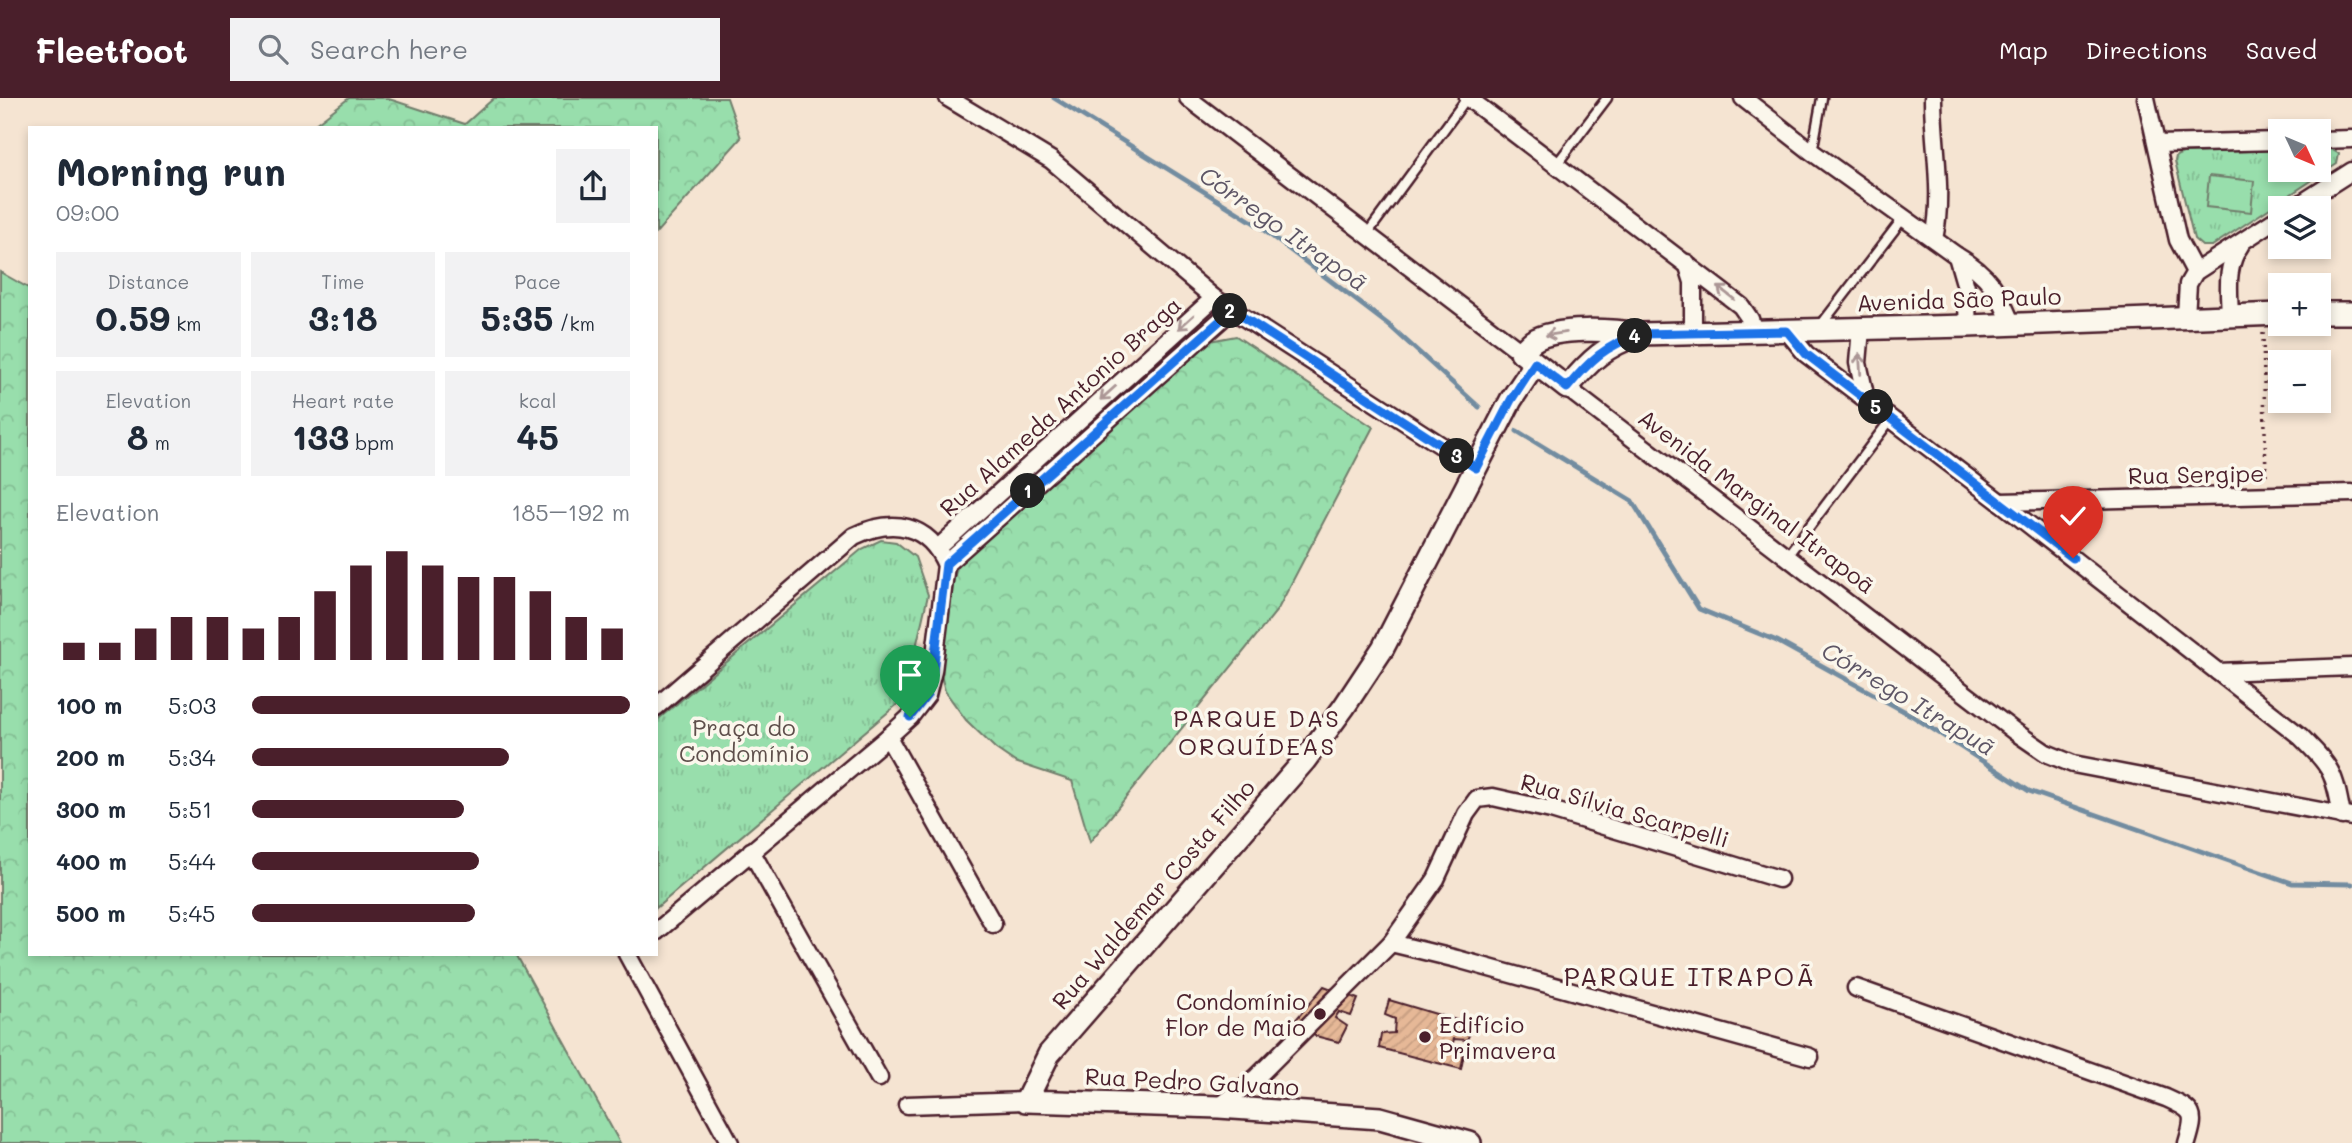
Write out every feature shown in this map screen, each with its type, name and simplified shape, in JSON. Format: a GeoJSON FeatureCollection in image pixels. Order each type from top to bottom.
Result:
{"type":"FeatureCollection","features":[{"type":"Feature","properties":{"kind":"main road"},"geometry":{"type":"LineString","coordinates":[[2331,313],[2352,313]]}},
{"type":"Feature","properties":{"kind":"main road","name":"Avenida São Paulo"},"geometry":{"type":"LineString","coordinates":[[1528,358],[1534,341],[1554,334],[1597,331],[1640,334],[1968,327],[2268,314]]}},
{"type":"Feature","properties":{"kind":"main road","name":"Avenida São Paulo"},"geometry":{"type":"LineString","coordinates":[[1567,388],[1592,359],[1621,340],[1640,334]]}},
{"type":"Feature","properties":{"kind":"main road","name":"Avenida Marginal Itrapoã"},"geometry":{"type":"LineString","coordinates":[[1528,358],[1567,388]]}},
{"type":"Feature","properties":{"kind":"main road","name":"Rua Waldemar Costa Filho"},"geometry":{"type":"LineString","coordinates":[[1027,1101],[1049,1054],[1305,760],[1344,707],[1383,648],[1511,400],[1528,358]]}},
{"type":"Feature","properties":{"kind":"main road","name":"Rua Pedro Galvano"},"geometry":{"type":"LineString","coordinates":[[1027,1101],[1219,1107],[1380,1118],[1470,1143]]}},
{"type":"Feature","properties":{"kind":"street"},"geometry":{"type":"LineString","coordinates":[[948,98],[1051,160],[1214,298],[1476,468]]}},
{"type":"Feature","properties":{"kind":"street","name":"Avenida Marginal Itrapoã"},"geometry":{"type":"LineString","coordinates":[[1188,98],[1528,358]]}},
{"type":"Feature","properties":{"kind":"street"},"geometry":{"type":"LineString","coordinates":[[1468,98],[1741,306],[1754,331]]}},
{"type":"Feature","properties":{"kind":"street"},"geometry":{"type":"LineString","coordinates":[[1743,98],[1812,152],[1973,265],[1995,286],[2012,325]]}},
{"type":"Feature","properties":{"kind":"street"},"geometry":{"type":"LineString","coordinates":[[1933,98],[1940,204],[1934,239]]}},
{"type":"Feature","properties":{"kind":"street"},"geometry":{"type":"LineString","coordinates":[[2146,98],[2178,240],[2195,272]]}},
{"type":"Feature","properties":{"kind":"street"},"geometry":{"type":"LineString","coordinates":[[2331,140],[2352,139]]}},
{"type":"Feature","properties":{"kind":"street"},"geometry":{"type":"LineString","coordinates":[[2157,144],[2268,141]]}},
{"type":"Feature","properties":{"kind":"street"},"geometry":{"type":"LineString","coordinates":[[2313,196],[2352,171]]}},
{"type":"Feature","properties":{"kind":"street"},"geometry":{"type":"LineString","coordinates":[[2186,316],[2188,284],[2195,272],[2268,225]]}},
{"type":"Feature","properties":{"kind":"street"},"geometry":{"type":"LineString","coordinates":[[2230,315],[2228,272],[2232,257],[2243,241]]}},
{"type":"Feature","properties":{"kind":"street"},"geometry":{"type":"LineString","coordinates":[[1957,256],[1966,287],[1968,327]]}},
{"type":"Feature","properties":{"kind":"street"},"geometry":{"type":"LineString","coordinates":[[1687,263],[1693,282],[1693,333]]}},
{"type":"Feature","properties":{"kind":"street","name":"Rua Alameda Antonio Braga"},"geometry":{"type":"LineString","coordinates":[[941,554],[1214,298]]}},
{"type":"Feature","properties":{"kind":"street","name":"Rua Alameda Antonio Braga"},"geometry":{"type":"LineString","coordinates":[[941,554],[1232,310]]}},
{"type":"Feature","properties":{"kind":"street"},"geometry":{"type":"LineString","coordinates":[[1861,329],[1858,363],[1866,399]]}},
{"type":"Feature","properties":{"kind":"street"},"geometry":{"type":"LineString","coordinates":[[1787,331],[1806,354],[2300,736],[2327,764],[2336,780],[2347,817]]}},
{"type":"Feature","properties":{"kind":"street","name":"Avenida Marginal Itrapoã"},"geometry":{"type":"LineString","coordinates":[[1567,388],[2046,753],[2073,764],[2347,817]]}},
{"type":"Feature","properties":{"kind":"street","name":"Rua Sergipe"},"geometry":{"type":"LineString","coordinates":[[2000,502],[2352,493]]}},
{"type":"Feature","properties":{"kind":"street"},"geometry":{"type":"LineString","coordinates":[[658,705],[854,536],[872,527],[887,524],[918,530],[941,554],[933,671],[927,695],[910,717],[888,737],[658,931]]}},
{"type":"Feature","properties":{"kind":"street"},"geometry":{"type":"LineString","coordinates":[[2218,672],[2352,667]]}},
{"type":"Feature","properties":{"kind":"street"},"geometry":{"type":"LineString","coordinates":[[888,737],[993,925]]}},
{"type":"Feature","properties":{"kind":"street","name":"Rua Sílvia Scarpelli"},"geometry":{"type":"LineString","coordinates":[[1219,1107],[1257,1077],[1391,943],[1436,878],[1466,814],[1477,799],[1493,797],[1552,810],[1779,879]]}},
{"type":"Feature","properties":{"kind":"street"},"geometry":{"type":"LineString","coordinates":[[751,851],[879,1078]]}},
{"type":"Feature","properties":{"kind":"street"},"geometry":{"type":"LineString","coordinates":[[1391,943],[1810,1057]]}},
{"type":"Feature","properties":{"kind":"street"},"geometry":{"type":"LineString","coordinates":[[630,956],[730,1143]]}},
{"type":"Feature","properties":{"kind":"street"},"geometry":{"type":"LineString","coordinates":[[1856,988],[2187,1107],[2192,1114],[2193,1123],[2187,1143]]}},
{"type":"Feature","properties":{"kind":"street"},"geometry":{"type":"LineString","coordinates":[[1257,1077],[1259,1110]]}},
{"type":"Feature","properties":{"kind":"street","name":"Rua Pedro Galvano"},"geometry":{"type":"LineString","coordinates":[[907,1105],[1027,1101]]}},
{"type":"Feature","properties":{"kind":"lane"},"geometry":{"type":"LineString","coordinates":[[1367,234],[1468,98]]}},
{"type":"Feature","properties":{"kind":"lane"},"geometry":{"type":"LineString","coordinates":[[1556,165],[1606,98]]}},
{"type":"Feature","properties":{"kind":"lane"},"geometry":{"type":"LineString","coordinates":[[1812,152],[1822,98]]}},
{"type":"Feature","properties":{"kind":"lane"},"geometry":{"type":"LineString","coordinates":[[1817,330],[1904,216]]}},
{"type":"Feature","properties":{"kind":"lane"},"geometry":{"type":"LineString","coordinates":[[1787,557],[1891,419]]}},
{"type":"Feature","properties":{"kind":"path"},"geometry":{"type":"LineString","coordinates":[[2263,337],[2266,495]]}},
{"type":"Feature","properties":{"kind":"green space"},"geometry":{"type":"Polygon","coordinates":[[[349,98],[386,98],[465,124],[494,98],[727,98],[741,138],[658,231],[658,126],[313,126],[349,98]]]}},
{"type":"Feature","properties":{"kind":"green space"},"geometry":{"type":"Polygon","coordinates":[[[2331,149],[2339,154],[2337,164],[2331,168],[2331,149]]]}},
{"type":"Feature","properties":{"kind":"green space"},"geometry":{"type":"Polygon","coordinates":[[[2268,150],[2268,182],[2310,182],[2288,196],[2268,196],[2268,209],[2212,246],[2202,246],[2194,239],[2175,161],[2176,156],[2183,153],[2268,150]]]}},
{"type":"Feature","properties":{"kind":"green space"},"geometry":{"type":"Polygon","coordinates":[[[2209,176],[2254,181],[2251,212],[2206,207],[2209,176]]]}},
{"type":"Feature","properties":{"kind":"green space"},"geometry":{"type":"Polygon","coordinates":[[[0,272],[28,288],[28,956],[517,956],[620,1143],[0,1143],[0,272]]]}},
{"type":"Feature","properties":{"kind":"green space"},"geometry":{"type":"Polygon","coordinates":[[[1236,336],[1373,427],[1278,609],[1090,842],[1072,781],[1015,762],[996,749],[966,720],[945,691],[941,675],[944,614],[960,557],[1204,342],[1236,336]]]}},
{"type":"Feature","properties":{"kind":"green space","name":"Praça do Condomínio"},"geometry":{"type":"Polygon","coordinates":[[[881,540],[896,542],[915,557],[928,595],[917,643],[919,686],[658,906],[658,719],[862,549],[881,540]]]}},
{"type":"Feature","properties":{"kind":"building","name":"Condomínio Flor de Maio"},"geometry":{"type":"Polygon","coordinates":[[[1324,986],[1358,999],[1351,1016],[1339,1012],[1335,1018],[1347,1026],[1339,1042],[1288,1029],[1324,986]]]}},
{"type":"Feature","properties":{"kind":"building","name":"Edifício Primavera"},"geometry":{"type":"Polygon","coordinates":[[[1389,1000],[1473,1025],[1467,1040],[1454,1039],[1451,1050],[1464,1054],[1461,1069],[1379,1048],[1381,1034],[1394,1033],[1395,1019],[1385,1015],[1389,1000]]]}},
{"type":"Feature","properties":{"kind":"waterway","name":"Córrego Itrapoã"},"geometry":{"type":"LineString","coordinates":[[1054,98],[1256,224],[1390,326],[1479,407]]}},
{"type":"Feature","properties":{"kind":"waterway","name":"Córrego Itrapuã"},"geometry":{"type":"LineString","coordinates":[[1517,431],[1632,501],[1699,609],[1777,641],[1911,715],[2029,791],[2292,883],[2352,884]]}},
{"type":"Feature","properties":{"kind":"place","name":"Condomínio Flor de Maio"},"geometry":{"type":"Point","coordinates":[1320,1014]}},
{"type":"Feature","properties":{"kind":"place","name":"Edifício Primavera"},"geometry":{"type":"Point","coordinates":[1425,1037]}},
{"type":"Feature","properties":{"kind":"district","name":"PARQUE DAS ORQUÍDEAS"},"geometry":{"type":"Point","coordinates":[1257,731]}},
{"type":"Feature","properties":{"kind":"district","name":"PARQUE ITRAPOÃ"},"geometry":{"type":"Point","coordinates":[1690,976]}},
{"type":"Feature","properties":{"kind":"route"},"geometry":{"type":"LineString","coordinates":[[910,717],[927,695],[933,671],[946,564],[1232,310],[1476,468],[1511,400],[1535,363],[1567,388],[1592,359],[1605,349],[1640,334],[1787,331],[1806,354],[2073,558]]}}]}
